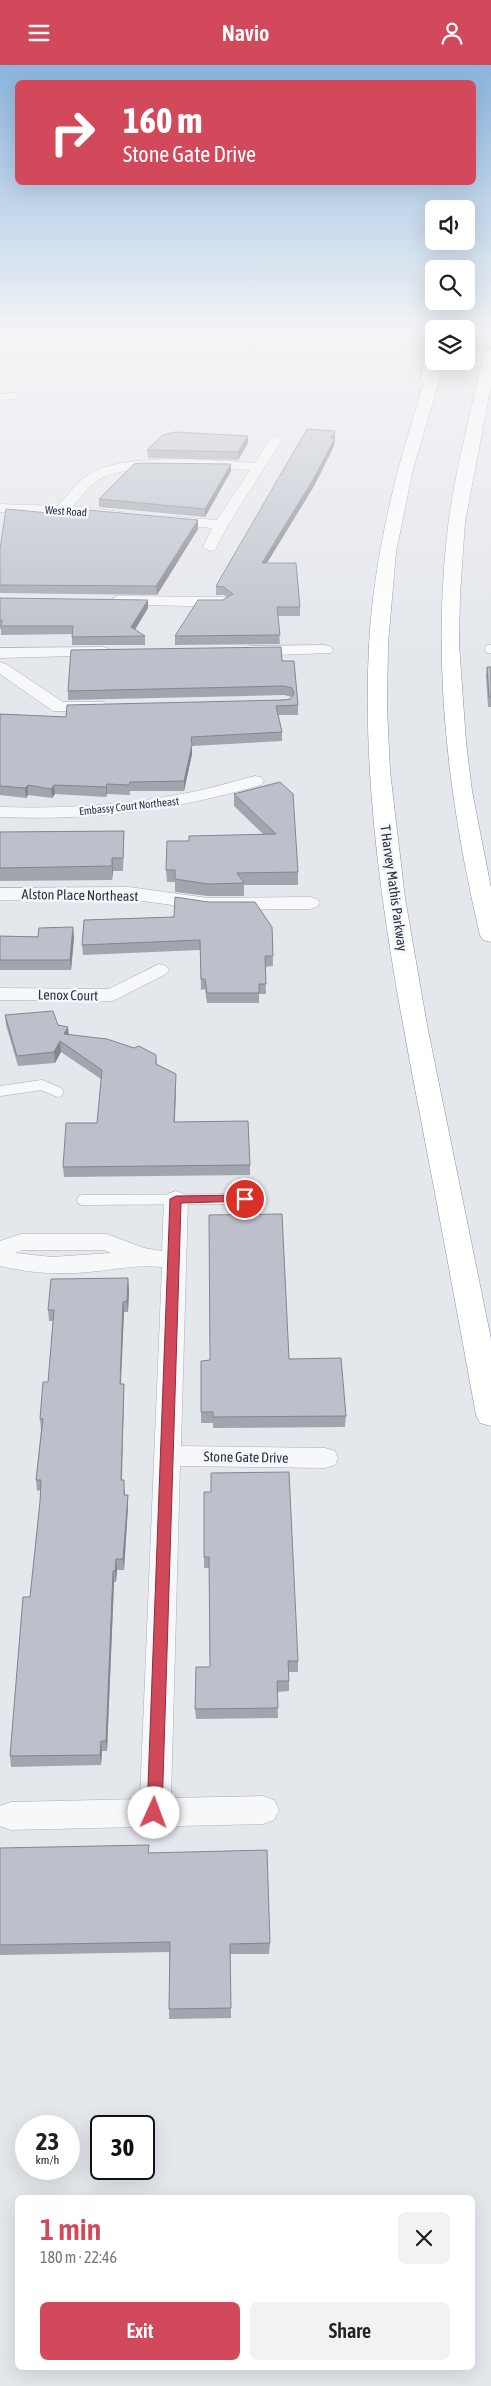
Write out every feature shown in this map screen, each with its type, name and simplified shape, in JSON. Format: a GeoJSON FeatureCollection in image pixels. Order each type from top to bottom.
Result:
{"type":"FeatureCollection","features":[{"type":"Feature","properties":{"kind":"highway","name":"T Harvey Mathis Parkway"},"geometry":{"type":"LineString","coordinates":[[414,440],[397,504],[383,582],[377,673],[380,783],[387,845],[408,986],[491,1415]]}},
{"type":"Feature","properties":{"kind":"highway"},"geometry":{"type":"LineString","coordinates":[[474,440],[454,545],[450,628],[454,727],[461,783],[471,845],[491,935]]}},
{"type":"Feature","properties":{"kind":"street"},"geometry":{"type":"LineString","coordinates":[[210,547],[221,525],[276,440]]}},
{"type":"Feature","properties":{"kind":"street"},"geometry":{"type":"LineString","coordinates":[[62,510],[95,476],[116,469],[191,463],[259,467]]}},
{"type":"Feature","properties":{"kind":"street","name":"West Road"},"geometry":{"type":"LineString","coordinates":[[0,508],[62,510],[134,517]]}},
{"type":"Feature","properties":{"kind":"street"},"geometry":{"type":"LineString","coordinates":[[154,519],[221,525]]}},
{"type":"Feature","properties":{"kind":"street"},"geometry":{"type":"LineString","coordinates":[[106,601],[223,602]]}},
{"type":"Feature","properties":{"kind":"street"},"geometry":{"type":"LineString","coordinates":[[237,651],[325,650]]}},
{"type":"Feature","properties":{"kind":"street"},"geometry":{"type":"LineString","coordinates":[[0,657],[119,652]]}},
{"type":"Feature","properties":{"kind":"street"},"geometry":{"type":"LineString","coordinates":[[0,657],[60,707],[118,706]]}},
{"type":"Feature","properties":{"kind":"street","name":"Embassy Court Northeast"},"geometry":{"type":"LineString","coordinates":[[0,812],[30,814],[141,807],[195,799],[255,781]]}},
{"type":"Feature","properties":{"kind":"street","name":"Alston Place Northeast"},"geometry":{"type":"LineString","coordinates":[[0,894],[129,893],[208,903],[310,903]]}},
{"type":"Feature","properties":{"kind":"street","name":"Lenox Court"},"geometry":{"type":"LineString","coordinates":[[0,994],[112,995],[159,970]]}},
{"type":"Feature","properties":{"kind":"street"},"geometry":{"type":"LineString","coordinates":[[154,1813],[176,1199]]}},
{"type":"Feature","properties":{"kind":"street"},"geometry":{"type":"LineString","coordinates":[[0,1250],[21,1241],[103,1264],[140,1256],[174,1260]]}},
{"type":"Feature","properties":{"kind":"street"},"geometry":{"type":"LineString","coordinates":[[0,1258],[21,1264],[63,1253]]}},
{"type":"Feature","properties":{"kind":"street","name":"Stone Gate Drive"},"geometry":{"type":"LineString","coordinates":[[167,1456],[325,1458]]}},
{"type":"Feature","properties":{"kind":"street"},"geometry":{"type":"LineString","coordinates":[[11,1816],[263,1810]]}},
{"type":"Feature","properties":{"kind":"lane"},"geometry":{"type":"LineString","coordinates":[[0,1091],[42,1085],[58,1092]]}},
{"type":"Feature","properties":{"kind":"lane"},"geometry":{"type":"LineString","coordinates":[[82,1201],[245,1199]]}},
{"type":"Feature","properties":{"kind":"building"},"geometry":{"type":"Polygon","coordinates":[[[157,440],[245,440],[238,452],[147,450],[157,440]]]}},
{"type":"Feature","properties":{"kind":"building"},"geometry":{"type":"Polygon","coordinates":[[[300,440],[334,440],[314,478],[262,563],[296,563],[300,607],[277,607],[280,635],[175,636],[198,600],[223,600],[233,594],[224,587],[216,586],[300,440]]]}},
{"type":"Feature","properties":{"kind":"building"},"geometry":{"type":"Polygon","coordinates":[[[134,464],[231,464],[205,509],[99,499],[134,464]]]}},
{"type":"Feature","properties":{"kind":"building"},"geometry":{"type":"Polygon","coordinates":[[[6,509],[82,516],[88,510],[198,520],[156,586],[0,585],[0,549],[6,509]]]}},
{"type":"Feature","properties":{"kind":"building"},"geometry":{"type":"Polygon","coordinates":[[[0,598],[148,600],[131,627],[145,636],[72,637],[73,626],[1,626],[0,598]]]}},
{"type":"Feature","properties":{"kind":"building"},"geometry":{"type":"Polygon","coordinates":[[[281,647],[282,661],[294,661],[298,705],[276,706],[282,732],[191,737],[192,745],[184,781],[130,782],[129,785],[107,784],[106,787],[54,785],[51,789],[28,785],[25,788],[0,786],[0,714],[66,717],[67,705],[284,700],[290,699],[294,694],[292,688],[284,686],[68,691],[71,650],[281,647]]]}},
{"type":"Feature","properties":{"kind":"building"},"geometry":{"type":"Polygon","coordinates":[[[487,667],[491,667],[491,697],[489,697],[487,667]]]}},
{"type":"Feature","properties":{"kind":"building"},"geometry":{"type":"Polygon","coordinates":[[[280,782],[293,794],[298,872],[237,873],[244,883],[208,884],[175,879],[175,870],[166,870],[167,841],[189,841],[189,836],[276,834],[234,794],[280,782]]]}},
{"type":"Feature","properties":{"kind":"building"},"geometry":{"type":"Polygon","coordinates":[[[124,831],[123,858],[112,858],[112,866],[0,868],[0,832],[124,831]]]}},
{"type":"Feature","properties":{"kind":"building"},"geometry":{"type":"Polygon","coordinates":[[[175,897],[208,902],[255,902],[272,927],[273,956],[265,956],[266,984],[259,984],[259,993],[207,993],[205,979],[201,979],[200,940],[82,945],[84,920],[174,917],[175,897]]]}},
{"type":"Feature","properties":{"kind":"building"},"geometry":{"type":"Polygon","coordinates":[[[73,927],[70,960],[0,960],[0,936],[38,937],[39,928],[73,927]]]}},
{"type":"Feature","properties":{"kind":"building"},"geometry":{"type":"Polygon","coordinates":[[[53,1011],[58,1025],[68,1027],[64,1034],[107,1039],[134,1048],[139,1046],[156,1055],[156,1064],[176,1074],[174,1122],[248,1121],[250,1165],[63,1167],[66,1123],[97,1123],[102,1070],[60,1041],[54,1052],[17,1056],[5,1015],[53,1011]]]}},
{"type":"Feature","properties":{"kind":"building"},"geometry":{"type":"Polygon","coordinates":[[[282,1214],[289,1359],[341,1358],[346,1416],[213,1417],[213,1412],[201,1412],[201,1361],[210,1360],[209,1215],[282,1214]]]}},
{"type":"Feature","properties":{"kind":"building"},"geometry":{"type":"Polygon","coordinates":[[[128,1278],[127,1301],[123,1302],[120,1384],[124,1384],[121,1480],[124,1480],[124,1495],[128,1495],[123,1559],[116,1559],[115,1571],[113,1571],[106,1741],[101,1741],[100,1755],[10,1756],[23,1597],[30,1597],[40,1502],[41,1480],[36,1480],[43,1419],[40,1419],[43,1382],[48,1382],[54,1310],[48,1310],[51,1279],[128,1278]]]}},
{"type":"Feature","properties":{"kind":"building"},"geometry":{"type":"Polygon","coordinates":[[[289,1472],[298,1661],[288,1661],[289,1681],[277,1681],[278,1708],[195,1709],[196,1667],[210,1667],[209,1557],[204,1557],[204,1492],[211,1492],[211,1473],[289,1472]]]}},
{"type":"Feature","properties":{"kind":"building"},"geometry":{"type":"Polygon","coordinates":[[[149,1845],[148,1853],[267,1850],[270,1943],[230,1944],[231,2008],[169,2009],[170,1942],[0,1945],[0,1848],[149,1845]]]}},
{"type":"Feature","properties":{"kind":"route"},"geometry":{"type":"LineString","coordinates":[[154,1813],[176,1199],[245,1199]]}}]}
